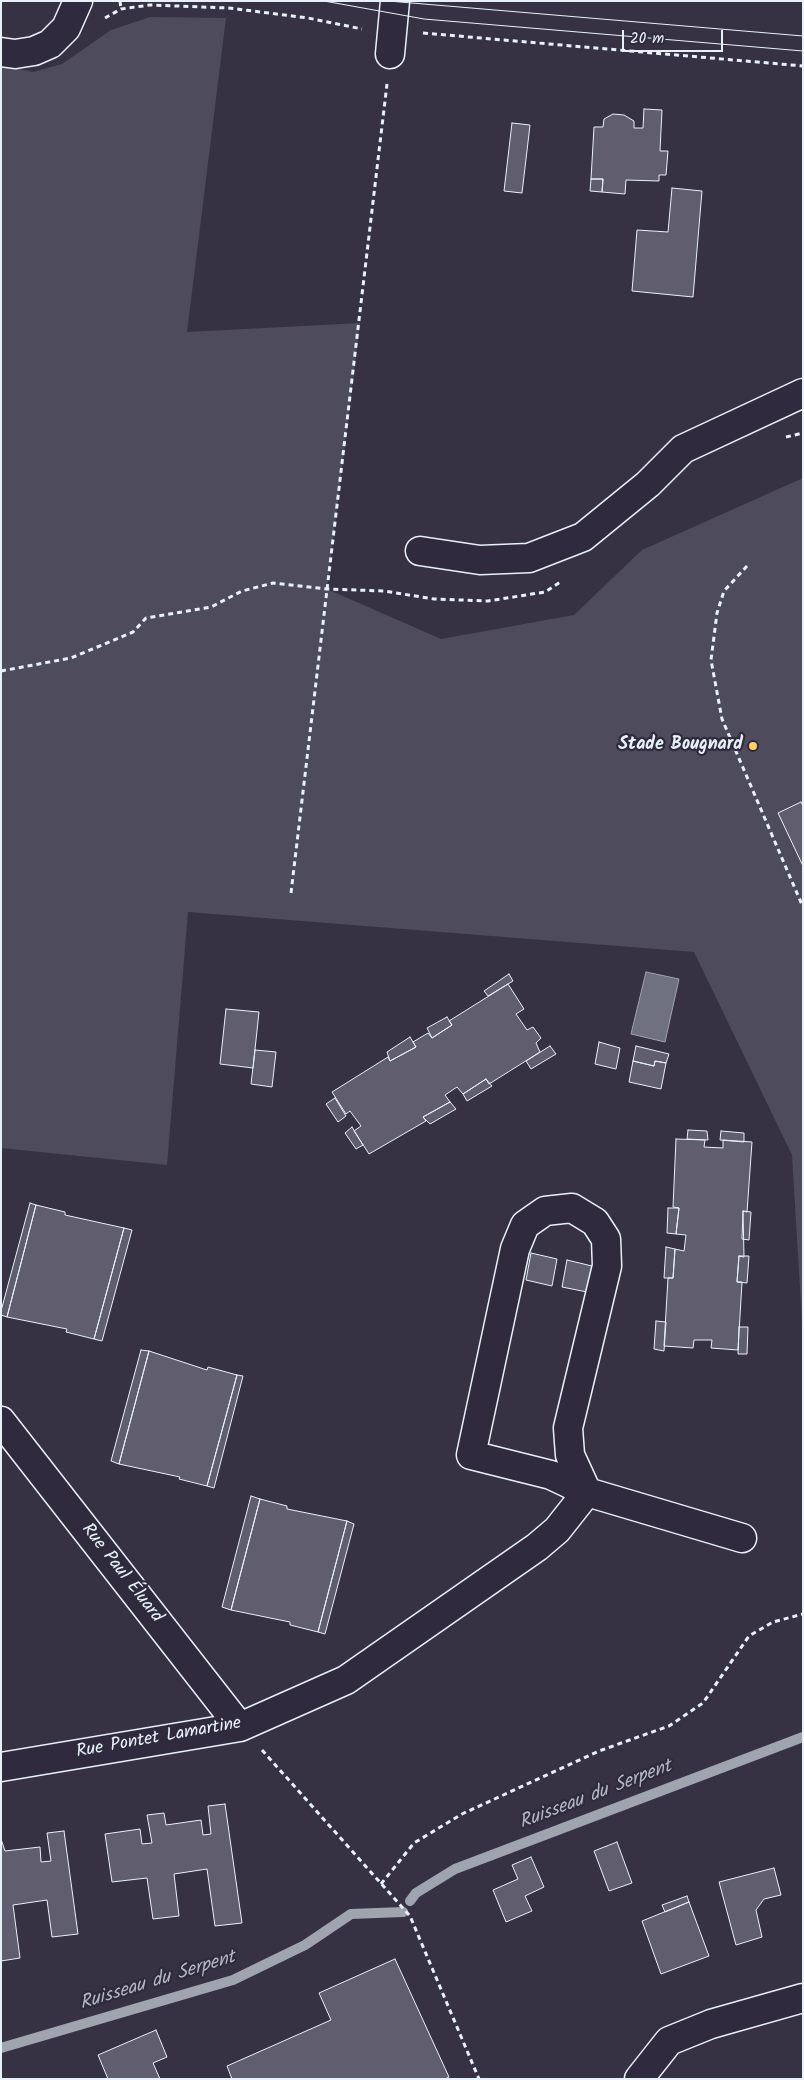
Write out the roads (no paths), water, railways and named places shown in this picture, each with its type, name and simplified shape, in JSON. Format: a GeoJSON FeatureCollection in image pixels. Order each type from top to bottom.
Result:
{"type":"FeatureCollection","features":[{"type":"Feature","properties":{"kind":"street"},"geometry":{"type":"LineString","coordinates":[[391,44],[395,1]]}},
{"type":"Feature","properties":{"kind":"street"},"geometry":{"type":"LineString","coordinates":[[1,52],[15,54],[34,51],[50,44],[85,8]]}},
{"type":"Feature","properties":{"kind":"street"},"geometry":{"type":"LineString","coordinates":[[420,551],[480,560],[529,558],[583,537],[648,484],[682,449],[803,393]]}},
{"type":"Feature","properties":{"kind":"street"},"geometry":{"type":"LineString","coordinates":[[587,1492],[570,1455],[568,1428],[607,1266],[606,1239],[595,1222],[572,1208],[545,1211],[525,1225],[515,1249],[471,1455],[551,1475],[587,1492],[742,1538]]}},
{"type":"Feature","properties":{"kind":"street","name":"Rue Paul Éluard"},"geometry":{"type":"LineString","coordinates":[[1,1421],[240,1726]]}},
{"type":"Feature","properties":{"kind":"street","name":"Rue Pontet Lamartine"},"geometry":{"type":"LineString","coordinates":[[1,1767],[240,1726],[346,1680],[537,1547],[557,1530],[587,1492]]}},
{"type":"Feature","properties":{"kind":"street"},"geometry":{"type":"LineString","coordinates":[[639,2079],[669,2041],[711,2024],[803,1998]]}},
{"type":"Feature","properties":{"kind":"water"},"geometry":{"type":"Polygon","coordinates":[[[646,972],[679,979],[665,1042],[631,1034],[646,972]]]}},
{"type":"Feature","properties":{"kind":"waterway","name":"Ruisseau du Serpent"},"geometry":{"type":"LineString","coordinates":[[410,1901],[416,1893],[455,1869],[803,1737]]}},
{"type":"Feature","properties":{"kind":"waterway","name":"Ruisseau du Serpent"},"geometry":{"type":"LineString","coordinates":[[1,2048],[233,1980],[305,1945],[351,1914],[403,1912]]}},
{"type":"Feature","properties":{"kind":"tram line"},"geometry":{"type":"LineString","coordinates":[[324,1],[424,19],[803,51]]}},
{"type":"Feature","properties":{"kind":"tram line"},"geometry":{"type":"LineString","coordinates":[[388,1],[803,36]]}},
{"type":"Feature","properties":{"kind":"place","name":"Stade Bougnard"},"geometry":{"type":"Point","coordinates":[753,746]}}]}
